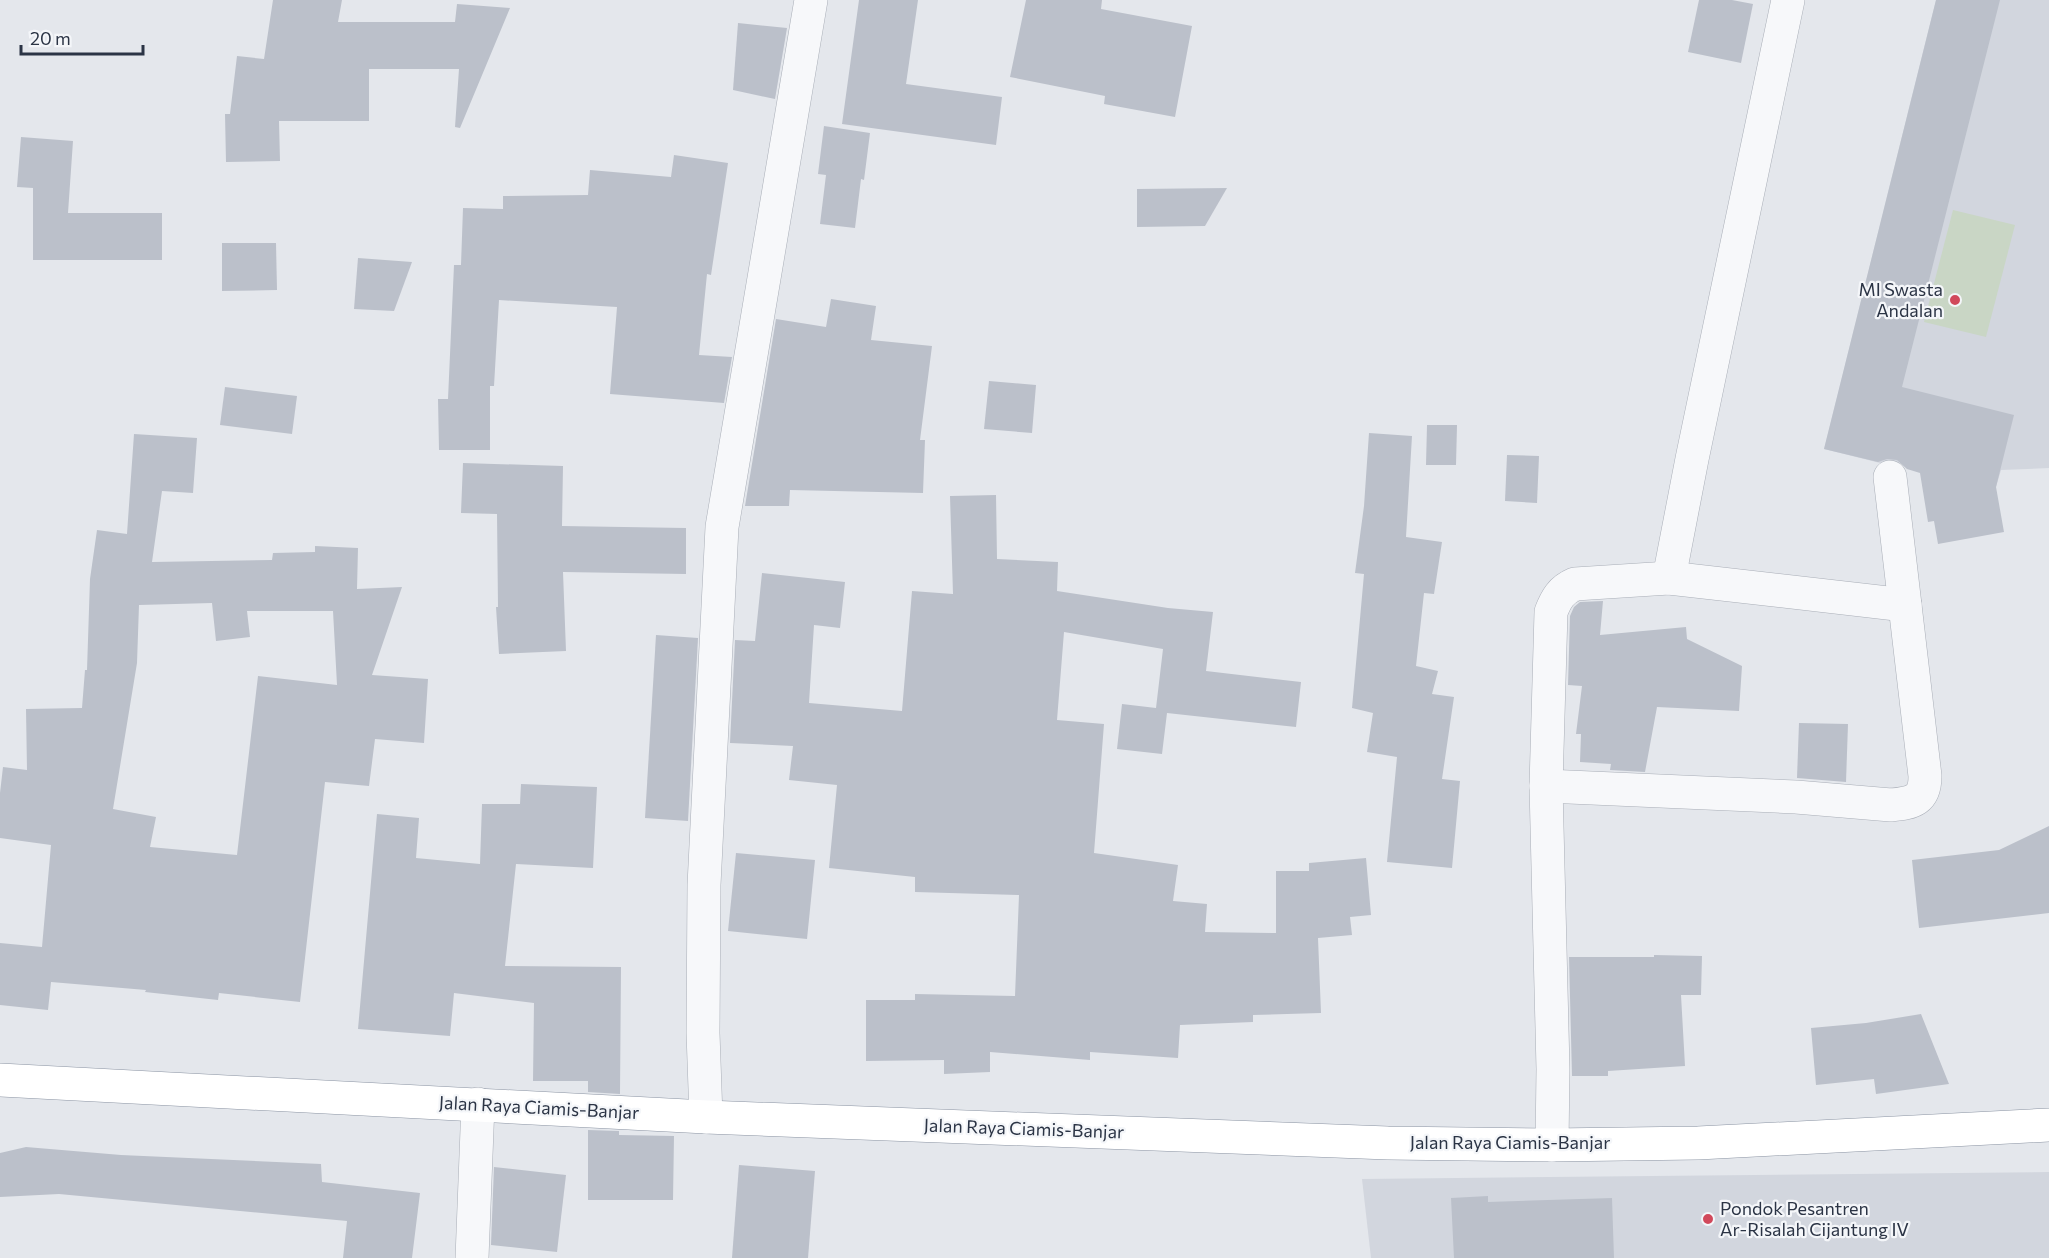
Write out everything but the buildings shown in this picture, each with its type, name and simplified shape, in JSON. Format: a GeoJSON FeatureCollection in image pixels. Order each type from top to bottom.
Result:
{"type":"FeatureCollection","features":[{"type":"Feature","properties":{"kind":"highway","name":"Jalan Raya Ciamis-Banjar"},"geometry":{"type":"LineString","coordinates":[[0,1080],[706,1117],[1388,1143],[1552,1145],[1698,1143],[2049,1125]]}},
{"type":"Feature","properties":{"kind":"street"},"geometry":{"type":"LineString","coordinates":[[706,1117],[703,1032],[704,885],[722,527],[811,0]]}},
{"type":"Feature","properties":{"kind":"street"},"geometry":{"type":"LineString","coordinates":[[1669,578],[1788,0]]}},
{"type":"Feature","properties":{"kind":"street"},"geometry":{"type":"LineString","coordinates":[[1546,786],[1796,797],[1891,805],[1915,800],[1923,792],[1925,776],[1890,477]]}},
{"type":"Feature","properties":{"kind":"street"},"geometry":{"type":"LineString","coordinates":[[1552,1145],[1553,1069],[1546,786],[1551,612],[1558,596],[1566,588],[1575,584],[1669,578],[1905,605]]}},
{"type":"Feature","properties":{"kind":"street"},"geometry":{"type":"LineString","coordinates":[[472,1258],[478,1104]]}},
{"type":"Feature","properties":{"kind":"shaded area","name":"MI Swasta Andalan"},"geometry":{"type":"Polygon","coordinates":[[[1936,0],[2049,0],[2049,468],[2001,470],[1996,487],[1890,461],[1888,465],[1824,449],[1936,0]]]}},
{"type":"Feature","properties":{"kind":"shaded area","name":"Pondok Pesantren Ar-Risalah Cijantung IV"},"geometry":{"type":"Polygon","coordinates":[[[2049,1172],[2049,1258],[1371,1258],[1362,1179],[2049,1172]]]}},
{"type":"Feature","properties":{"kind":"green space"},"geometry":{"type":"Polygon","coordinates":[[[1953,210],[2015,225],[1986,337],[1924,322],[1953,210]]]}},
{"type":"Feature","properties":{"kind":"place","name":"MI Swasta Andalan"},"geometry":{"type":"Point","coordinates":[1955,300]}},
{"type":"Feature","properties":{"kind":"place","name":"Pondok Pesantren Ar-Risalah Cijantung IV"},"geometry":{"type":"Point","coordinates":[1708,1219]}}]}
